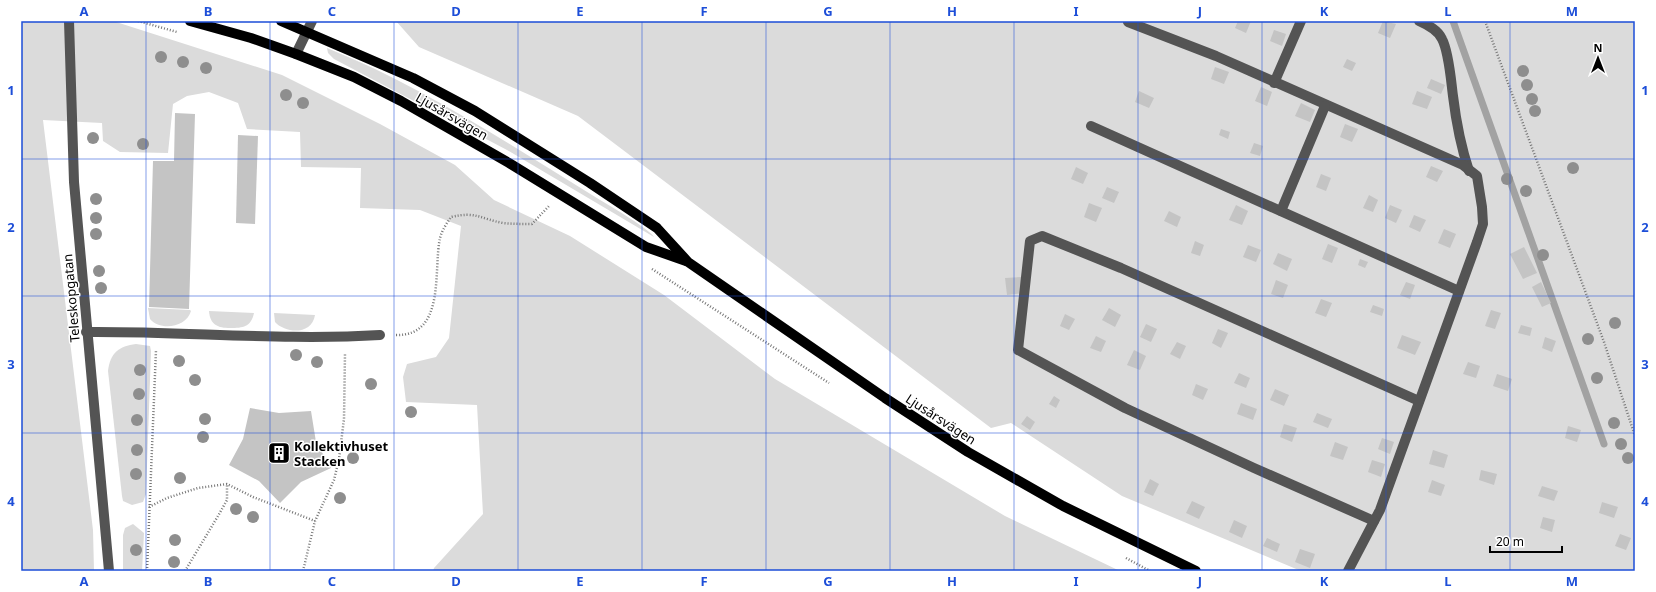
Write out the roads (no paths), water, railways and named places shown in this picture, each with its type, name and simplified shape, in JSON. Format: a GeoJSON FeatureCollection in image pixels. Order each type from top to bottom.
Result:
{"type":"FeatureCollection","features":[{"type":"Feature","properties":{"kind":"main road","name":"Ljusårsvägen"},"geometry":{"type":"LineString","coordinates":[[190,21],[251,38],[296,54],[354,78],[401,102],[509,163],[646,247],[688,262]]}},
{"type":"Feature","properties":{"kind":"main road","name":"Ljusårsvägen"},"geometry":{"type":"LineString","coordinates":[[281,21],[413,78],[475,111],[590,183],[658,228],[688,262],[885,398],[968,452],[1062,506],[1196,571]]}},
{"type":"Feature","properties":{"kind":"street","name":"Teleskopgatan"},"geometry":{"type":"LineString","coordinates":[[69,21],[74,182],[86,332],[109,571]]}},
{"type":"Feature","properties":{"kind":"street"},"geometry":{"type":"LineString","coordinates":[[296,54],[312,21]]}},
{"type":"Feature","properties":{"kind":"street"},"geometry":{"type":"LineString","coordinates":[[1274,83],[1301,21]]}},
{"type":"Feature","properties":{"kind":"street"},"geometry":{"type":"LineString","coordinates":[[1419,21],[1427,24],[1438,32],[1443,40]]}},
{"type":"Feature","properties":{"kind":"street"},"geometry":{"type":"LineString","coordinates":[[1438,21],[1450,72],[1459,134],[1469,171]]}},
{"type":"Feature","properties":{"kind":"street"},"geometry":{"type":"LineString","coordinates":[[1128,22],[1216,56],[1326,106],[1463,165],[1476,176],[1482,207],[1483,224],[1380,510],[1348,571]]}},
{"type":"Feature","properties":{"kind":"street"},"geometry":{"type":"LineString","coordinates":[[1281,211],[1326,106]]}},
{"type":"Feature","properties":{"kind":"street"},"geometry":{"type":"LineString","coordinates":[[1091,126],[1459,291]]}},
{"type":"Feature","properties":{"kind":"street"},"geometry":{"type":"LineString","coordinates":[[1374,521],[1254,468],[1125,408],[1018,350],[1030,241],[1042,236],[1114,265],[1419,401]]}},
{"type":"Feature","properties":{"kind":"street"},"geometry":{"type":"LineString","coordinates":[[86,332],[157,332],[346,337],[380,334]]}},
{"type":"Feature","properties":{"kind":"waterway"},"geometry":{"type":"LineString","coordinates":[[1453,21],[1604,444]]}},
{"type":"Feature","properties":{"kind":"place","name":"Kollektivhuset Stacken"},"geometry":{"type":"Point","coordinates":[279,453]}}]}
